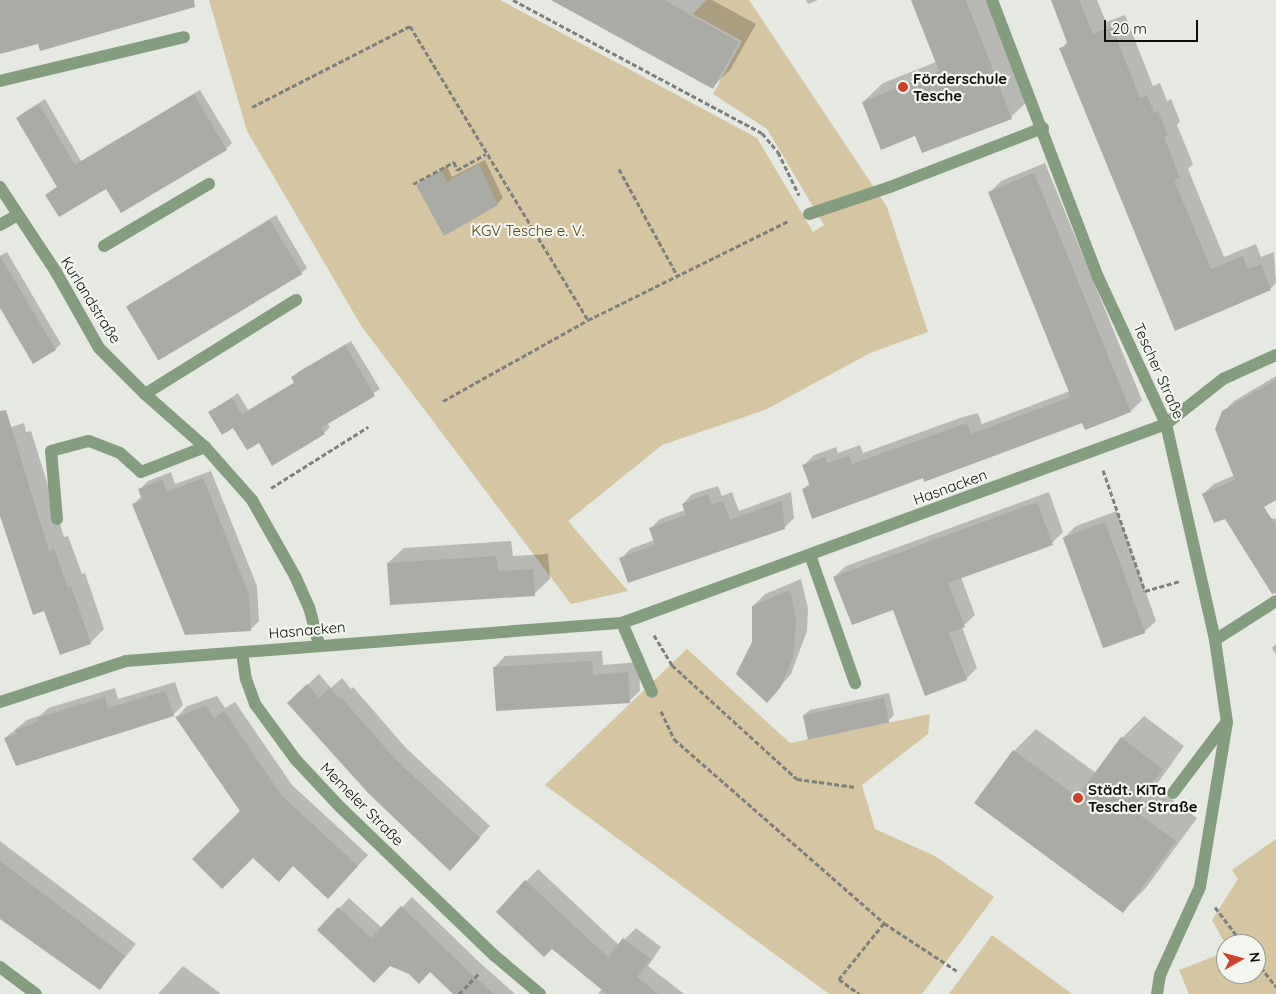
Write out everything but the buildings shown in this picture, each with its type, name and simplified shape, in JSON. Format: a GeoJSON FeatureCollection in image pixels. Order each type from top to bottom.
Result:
{"type":"FeatureCollection","features":[{"type":"Feature","properties":{"kind":"street","name":"Tescher Straße"},"geometry":{"type":"LineString","coordinates":[[992,0],[1043,128],[1098,277],[1166,424],[1215,640],[1226,722],[1200,888],[1160,975],[1157,994]]}},
{"type":"Feature","properties":{"kind":"street"},"geometry":{"type":"LineString","coordinates":[[0,81],[184,36]]}},
{"type":"Feature","properties":{"kind":"street"},"geometry":{"type":"LineString","coordinates":[[809,214],[890,187],[1043,128]]}},
{"type":"Feature","properties":{"kind":"street"},"geometry":{"type":"LineString","coordinates":[[104,246],[209,184]]}},
{"type":"Feature","properties":{"kind":"street","name":"Kurlandstraße"},"geometry":{"type":"LineString","coordinates":[[0,187],[56,272],[99,348],[145,394],[205,447],[252,500],[295,576],[309,607],[319,644]]}},
{"type":"Feature","properties":{"kind":"street"},"geometry":{"type":"LineString","coordinates":[[0,225],[17,215]]}},
{"type":"Feature","properties":{"kind":"street"},"geometry":{"type":"LineString","coordinates":[[145,394],[296,300]]}},
{"type":"Feature","properties":{"kind":"street","name":"Hasnacken"},"geometry":{"type":"LineString","coordinates":[[0,702],[126,661],[319,644],[622,623],[644,617],[1166,424],[1224,379],[1276,355]]}},
{"type":"Feature","properties":{"kind":"street"},"geometry":{"type":"LineString","coordinates":[[56,519],[51,451],[89,441],[120,454],[141,472],[205,447]]}},
{"type":"Feature","properties":{"kind":"street"},"geometry":{"type":"LineString","coordinates":[[810,555],[855,683]]}},
{"type":"Feature","properties":{"kind":"street"},"geometry":{"type":"LineString","coordinates":[[1215,640],[1276,602]]}},
{"type":"Feature","properties":{"kind":"street"},"geometry":{"type":"LineString","coordinates":[[622,623],[652,692]]}},
{"type":"Feature","properties":{"kind":"street","name":"Memeler Straße"},"geometry":{"type":"LineString","coordinates":[[242,652],[246,679],[255,704],[296,760],[340,807],[495,956],[540,994]]}},
{"type":"Feature","properties":{"kind":"street"},"geometry":{"type":"LineString","coordinates":[[1173,793],[1226,722]]}},
{"type":"Feature","properties":{"kind":"street"},"geometry":{"type":"LineString","coordinates":[[0,967],[36,994]]}},
{"type":"Feature","properties":{"kind":"path"},"geometry":{"type":"LineString","coordinates":[[443,401],[588,320],[677,275],[809,214],[778,152],[762,133],[513,0]]}},
{"type":"Feature","properties":{"kind":"path"},"geometry":{"type":"LineString","coordinates":[[252,107],[410,26],[588,320]]}},
{"type":"Feature","properties":{"kind":"path"},"geometry":{"type":"LineString","coordinates":[[412,184],[454,162],[457,170],[486,154]]}},
{"type":"Feature","properties":{"kind":"path"},"geometry":{"type":"LineString","coordinates":[[619,170],[677,275]]}},
{"type":"Feature","properties":{"kind":"path"},"geometry":{"type":"LineString","coordinates":[[252,500],[368,427]]}},
{"type":"Feature","properties":{"kind":"path"},"geometry":{"type":"LineString","coordinates":[[1096,450],[1145,591],[1200,575]]}},
{"type":"Feature","properties":{"kind":"path"},"geometry":{"type":"LineString","coordinates":[[644,617],[672,665],[797,779],[855,787]]}},
{"type":"Feature","properties":{"kind":"path"},"geometry":{"type":"LineString","coordinates":[[652,692],[674,739],[884,923],[957,972]]}},
{"type":"Feature","properties":{"kind":"path"},"geometry":{"type":"LineString","coordinates":[[1200,888],[1235,934]]}},
{"type":"Feature","properties":{"kind":"path"},"geometry":{"type":"LineString","coordinates":[[859,994],[839,979],[884,923]]}},
{"type":"Feature","properties":{"kind":"path"},"geometry":{"type":"LineString","coordinates":[[459,994],[495,956]]}},
{"type":"Feature","properties":{"kind":"path"},"geometry":{"type":"LineString","coordinates":[[1266,974],[1276,987]]}},
{"type":"Feature","properties":{"kind":"green space","name":"KGV Tesche e. V."},"geometry":{"type":"Polygon","coordinates":[[[209,0],[500,0],[757,138],[813,232],[824,225],[767,129],[713,94],[742,41],[693,14],[706,0],[749,0],[887,207],[928,332],[870,353],[765,410],[662,445],[568,521],[628,591],[571,604],[362,327],[247,131],[209,0]]]}},
{"type":"Feature","properties":{"kind":"green space"},"geometry":{"type":"Polygon","coordinates":[[[687,649],[790,743],[930,714],[928,734],[862,785],[875,829],[935,856],[994,897],[922,994],[829,994],[545,785],[687,649]]]}},
{"type":"Feature","properties":{"kind":"green space"},"geometry":{"type":"Polygon","coordinates":[[[1276,839],[1276,994],[1189,994],[1179,970],[1216,956],[1216,984],[1266,984],[1266,934],[1220,934],[1212,920],[1238,879],[1232,870],[1276,839]]]}},
{"type":"Feature","properties":{"kind":"green space"},"geometry":{"type":"Polygon","coordinates":[[[992,935],[1072,994],[949,994],[992,935]]]}},
{"type":"Feature","properties":{"kind":"place","name":"Förderschule Tesche"},"geometry":{"type":"Point","coordinates":[903,87]}},
{"type":"Feature","properties":{"kind":"place","name":"Städt. KiTa Tescher Straße"},"geometry":{"type":"Point","coordinates":[1078,798]}}]}
